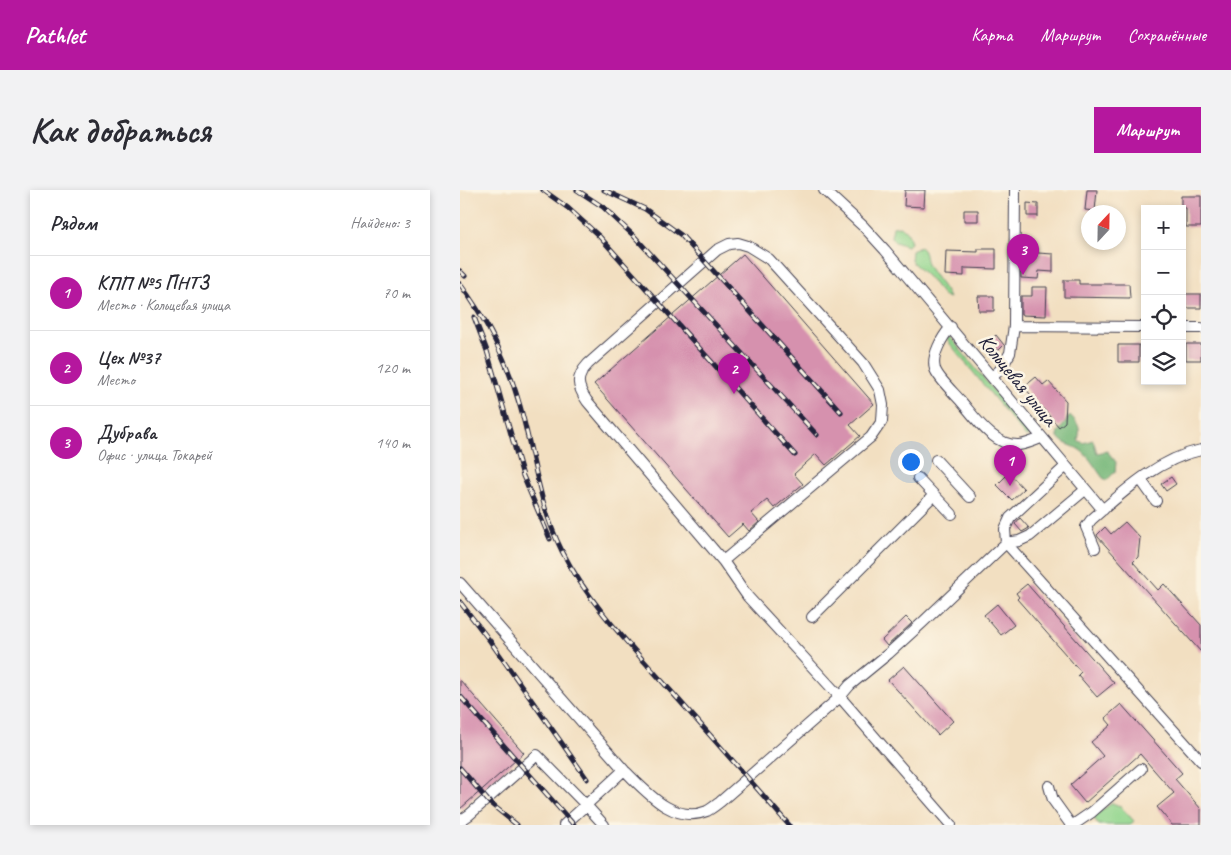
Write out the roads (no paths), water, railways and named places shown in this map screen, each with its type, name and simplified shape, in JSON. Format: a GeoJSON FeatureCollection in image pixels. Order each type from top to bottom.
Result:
{"type":"FeatureCollection","features":[{"type":"Feature","properties":{"kind":"street"},"geometry":{"type":"LineString","coordinates":[[992,377],[1006,362],[1012,344],[1014,326],[1015,190]]}},
{"type":"Feature","properties":{"kind":"street","name":"Кольцевая улица"},"geometry":{"type":"LineString","coordinates":[[826,191],[874,238],[1103,510]]}},
{"type":"Feature","properties":{"kind":"street"},"geometry":{"type":"LineString","coordinates":[[723,561],[872,437],[879,427],[884,410],[880,390],[863,363],[770,259],[758,251],[738,243],[729,244],[717,250],[588,364],[581,371],[578,379],[579,386],[587,401],[723,561],[748,597],[840,697],[951,825]]}},
{"type":"Feature","properties":{"kind":"street"},"geometry":{"type":"LineString","coordinates":[[1014,326],[1141,327]]}},
{"type":"Feature","properties":{"kind":"street"},"geometry":{"type":"LineString","coordinates":[[950,327],[942,338],[936,354],[935,369],[946,384],[987,431],[997,438],[1018,445],[1041,438]]}},
{"type":"Feature","properties":{"kind":"street"},"geometry":{"type":"LineString","coordinates":[[1186,328],[1201,328]]}},
{"type":"Feature","properties":{"kind":"street"},"geometry":{"type":"LineString","coordinates":[[1095,548],[1086,527],[1103,510],[1154,471],[1176,458],[1201,450]]}},
{"type":"Feature","properties":{"kind":"street"},"geometry":{"type":"LineString","coordinates":[[936,460],[970,497]]}},
{"type":"Feature","properties":{"kind":"street"},"geometry":{"type":"LineString","coordinates":[[1065,467],[1010,518],[1005,529],[1006,543],[1201,761]]}},
{"type":"Feature","properties":{"kind":"street"},"geometry":{"type":"LineString","coordinates":[[918,478],[952,514]]}},
{"type":"Feature","properties":{"kind":"street"},"geometry":{"type":"LineString","coordinates":[[1141,480],[1156,501]]}},
{"type":"Feature","properties":{"kind":"street"},"geometry":{"type":"LineString","coordinates":[[460,583],[624,770],[658,803],[670,811],[694,815],[707,811],[720,802],[840,697],[850,685],[888,654],[1006,543],[1026,539],[1055,517],[1085,490]]}},
{"type":"Feature","properties":{"kind":"street"},"geometry":{"type":"LineString","coordinates":[[812,617],[934,495]]}},
{"type":"Feature","properties":{"kind":"street"},"geometry":{"type":"LineString","coordinates":[[922,623],[929,631]]}},
{"type":"Feature","properties":{"kind":"street"},"geometry":{"type":"LineString","coordinates":[[460,821],[537,755],[604,825]]}},
{"type":"Feature","properties":{"kind":"street"},"geometry":{"type":"LineString","coordinates":[[1049,786],[1053,800],[1072,825],[1092,812],[1141,769]]}},
{"type":"Feature","properties":{"kind":"street"},"geometry":{"type":"LineString","coordinates":[[564,825],[624,770]]}},
{"type":"Feature","properties":{"kind":"railway"},"geometry":{"type":"LineString","coordinates":[[543,190],[568,208],[599,236],[795,455]]}},
{"type":"Feature","properties":{"kind":"railway"},"geometry":{"type":"LineString","coordinates":[[577,190],[603,207],[634,236],[817,435]]}},
{"type":"Feature","properties":{"kind":"railway"},"geometry":{"type":"LineString","coordinates":[[604,190],[645,209],[681,235],[841,412]]}},
{"type":"Feature","properties":{"kind":"railway"},"geometry":{"type":"LineString","coordinates":[[460,271],[465,276]]}},
{"type":"Feature","properties":{"kind":"railway"},"geometry":{"type":"LineString","coordinates":[[460,284],[488,327],[503,358],[520,406],[542,498],[554,534],[572,569],[620,635],[789,825]]}},
{"type":"Feature","properties":{"kind":"railway"},"geometry":{"type":"LineString","coordinates":[[474,317],[487,351],[523,476],[550,539]]}},
{"type":"Feature","properties":{"kind":"railway"},"geometry":{"type":"LineString","coordinates":[[460,602],[490,641],[587,779]]}},
{"type":"Feature","properties":{"kind":"railway"},"geometry":{"type":"LineString","coordinates":[[460,696],[574,825]]}},
{"type":"Feature","properties":{"kind":"railway"},"geometry":{"type":"LineString","coordinates":[[460,768],[490,803],[517,825]]}},
{"type":"Feature","properties":{"kind":"place","name":"Дубрава"},"geometry":{"type":"Point","coordinates":[1023,275]}},
{"type":"Feature","properties":{"kind":"place","name":"Цех №37"},"geometry":{"type":"Point","coordinates":[734,394]}},
{"type":"Feature","properties":{"kind":"place","name":"КПП №5 ПНТЗ"},"geometry":{"type":"Point","coordinates":[1010,486]}}]}
